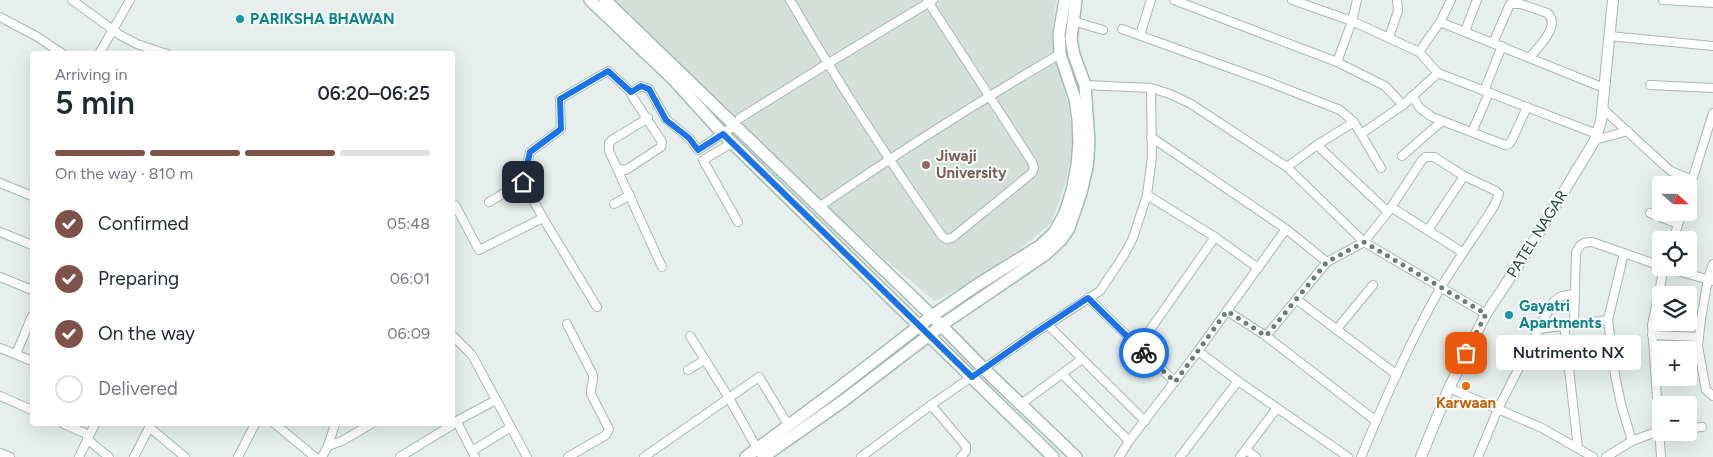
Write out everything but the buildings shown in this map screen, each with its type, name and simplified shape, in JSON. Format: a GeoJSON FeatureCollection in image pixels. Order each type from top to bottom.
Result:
{"type":"FeatureCollection","features":[{"type":"Feature","properties":{"kind":"main road"},"geometry":{"type":"LineString","coordinates":[[590,0],[674,80],[723,134],[1053,457]]}},
{"type":"Feature","properties":{"kind":"main road"},"geometry":{"type":"LineString","coordinates":[[605,0],[737,122],[818,208],[1076,457]]}},
{"type":"Feature","properties":{"kind":"main road"},"geometry":{"type":"LineString","coordinates":[[746,457],[761,454],[859,389],[942,326],[1046,254],[1061,240],[1069,228],[1069,214],[1079,143],[1076,106],[1060,54],[1059,34],[1065,0]]}},
{"type":"Feature","properties":{"kind":"main road"},"geometry":{"type":"LineString","coordinates":[[761,454],[788,426],[932,316],[977,285],[1040,246],[1054,233],[1069,214],[1087,167],[1089,143],[1085,85],[1072,47],[1076,0]]}},
{"type":"Feature","properties":{"kind":"main road"},"geometry":{"type":"LineString","coordinates":[[1068,76],[1080,72]]}},
{"type":"Feature","properties":{"kind":"main road"},"geometry":{"type":"LineString","coordinates":[[851,378],[859,389]]}},
{"type":"Feature","properties":{"kind":"street"},"geometry":{"type":"LineString","coordinates":[[72,0],[120,35],[137,44],[158,51]]}},
{"type":"Feature","properties":{"kind":"street"},"geometry":{"type":"LineString","coordinates":[[100,51],[112,28],[130,0]]}},
{"type":"Feature","properties":{"kind":"street"},"geometry":{"type":"LineString","coordinates":[[698,150],[723,134],[737,122],[827,64],[930,1],[1032,162],[1034,168],[1032,173],[952,238],[946,239],[888,160],[827,64],[790,0]]}},
{"type":"Feature","properties":{"kind":"street"},"geometry":{"type":"LineString","coordinates":[[1140,35],[1151,0]]}},
{"type":"Feature","properties":{"kind":"street"},"geometry":{"type":"LineString","coordinates":[[1174,0],[1337,62],[1385,86],[1403,105]]}},
{"type":"Feature","properties":{"kind":"street"},"geometry":{"type":"LineString","coordinates":[[1292,0],[1352,21],[1389,37],[1419,52],[1438,73],[1596,137],[1628,131]]}},
{"type":"Feature","properties":{"kind":"street"},"geometry":{"type":"LineString","coordinates":[[1337,62],[1352,21],[1357,0]]}},
{"type":"Feature","properties":{"kind":"street"},"geometry":{"type":"LineString","coordinates":[[1389,37],[1398,11],[1397,0]]}},
{"type":"Feature","properties":{"kind":"street"},"geometry":{"type":"LineString","coordinates":[[1419,52],[1440,22],[1451,0]]}},
{"type":"Feature","properties":{"kind":"street"},"geometry":{"type":"LineString","coordinates":[[1465,31],[1477,0]]}},
{"type":"Feature","properties":{"kind":"street","name":"PATEL NAGAR"},"geometry":{"type":"LineString","coordinates":[[1421,457],[1449,388],[1486,314],[1529,249],[1596,137],[1602,108],[1613,0]]}},
{"type":"Feature","properties":{"kind":"street"},"geometry":{"type":"LineString","coordinates":[[1663,0],[1713,3]]}},
{"type":"Feature","properties":{"kind":"street"},"geometry":{"type":"LineString","coordinates":[[1493,43],[1510,4],[1521,4],[1548,13],[1551,15],[1551,28],[1545,39],[1530,57]]}},
{"type":"Feature","properties":{"kind":"street"},"geometry":{"type":"LineString","coordinates":[[0,17],[36,36],[58,51]]}},
{"type":"Feature","properties":{"kind":"street"},"geometry":{"type":"LineString","coordinates":[[1073,21],[1103,30]]}},
{"type":"Feature","properties":{"kind":"street"},"geometry":{"type":"LineString","coordinates":[[1440,22],[1604,88]]}},
{"type":"Feature","properties":{"kind":"street"},"geometry":{"type":"LineString","coordinates":[[1122,29],[1266,80],[1340,110],[1354,122],[1381,168]]}},
{"type":"Feature","properties":{"kind":"street"},"geometry":{"type":"LineString","coordinates":[[1609,36],[1713,46]]}},
{"type":"Feature","properties":{"kind":"street"},"geometry":{"type":"LineString","coordinates":[[1472,132],[1502,46]]}},
{"type":"Feature","properties":{"kind":"street"},"geometry":{"type":"LineString","coordinates":[[818,208],[888,160],[1060,54]]}},
{"type":"Feature","properties":{"kind":"street"},"geometry":{"type":"LineString","coordinates":[[597,307],[523,182],[530,152],[561,129],[560,99],[608,71],[631,92],[662,142],[661,147],[626,170],[619,170]]}},
{"type":"Feature","properties":{"kind":"street"},"geometry":{"type":"LineString","coordinates":[[1361,134],[1403,105],[1438,73]]}},
{"type":"Feature","properties":{"kind":"street"},"geometry":{"type":"LineString","coordinates":[[1085,85],[1151,88],[1192,104],[1286,167],[1364,242],[1486,314]]}},
{"type":"Feature","properties":{"kind":"street"},"geometry":{"type":"LineString","coordinates":[[1650,85],[1713,88]]}},
{"type":"Feature","properties":{"kind":"street"},"geometry":{"type":"LineString","coordinates":[[631,92],[641,86],[649,89],[666,120],[689,138],[698,150],[738,222]]}},
{"type":"Feature","properties":{"kind":"street"},"geometry":{"type":"LineString","coordinates":[[861,457],[931,405],[1100,290],[1124,255],[1133,238],[1147,195],[1152,157],[1151,88]]}},
{"type":"Feature","properties":{"kind":"street"},"geometry":{"type":"LineString","coordinates":[[1412,96],[1426,114],[1505,145],[1509,144],[1516,134],[1527,108]]}},
{"type":"Feature","properties":{"kind":"street"},"geometry":{"type":"LineString","coordinates":[[1602,108],[1671,172],[1682,176]]}},
{"type":"Feature","properties":{"kind":"street"},"geometry":{"type":"LineString","coordinates":[[1693,176],[1712,117]]}},
{"type":"Feature","properties":{"kind":"street"},"geometry":{"type":"LineString","coordinates":[[648,118],[609,143],[609,151],[662,267]]}},
{"type":"Feature","properties":{"kind":"street"},"geometry":{"type":"LineString","coordinates":[[1402,156],[1442,120]]}},
{"type":"Feature","properties":{"kind":"street"},"geometry":{"type":"LineString","coordinates":[[1286,167],[1354,122]]}},
{"type":"Feature","properties":{"kind":"street"},"geometry":{"type":"LineString","coordinates":[[1151,137],[1286,229],[1327,262]]}},
{"type":"Feature","properties":{"kind":"street"},"geometry":{"type":"LineString","coordinates":[[703,160],[732,142]]}},
{"type":"Feature","properties":{"kind":"street"},"geometry":{"type":"LineString","coordinates":[[1317,145],[1390,210],[1428,230],[1462,252]]}},
{"type":"Feature","properties":{"kind":"street"},"geometry":{"type":"LineString","coordinates":[[1266,336],[1327,262],[1364,242],[1390,210],[1426,156],[1434,157],[1464,176],[1499,194],[1494,206],[1440,288],[1376,421],[1361,457]]}},
{"type":"Feature","properties":{"kind":"street"},"geometry":{"type":"LineString","coordinates":[[1428,230],[1464,176]]}},
{"type":"Feature","properties":{"kind":"street"},"geometry":{"type":"LineString","coordinates":[[489,202],[523,182]]}},
{"type":"Feature","properties":{"kind":"street"},"geometry":{"type":"LineString","coordinates":[[0,183],[30,195]]}},
{"type":"Feature","properties":{"kind":"street"},"geometry":{"type":"LineString","coordinates":[[614,204],[630,195]]}},
{"type":"Feature","properties":{"kind":"street"},"geometry":{"type":"LineString","coordinates":[[1147,195],[1215,237],[1258,268]]}},
{"type":"Feature","properties":{"kind":"street"},"geometry":{"type":"LineString","coordinates":[[456,205],[479,250],[543,218]]}},
{"type":"Feature","properties":{"kind":"street"},"geometry":{"type":"LineString","coordinates":[[1650,213],[1678,224]]}},
{"type":"Feature","properties":{"kind":"street"},"geometry":{"type":"LineString","coordinates":[[1676,231],[1679,221]]}},
{"type":"Feature","properties":{"kind":"street"},"geometry":{"type":"LineString","coordinates":[[1120,457],[1129,441],[1198,351],[1286,229]]}},
{"type":"Feature","properties":{"kind":"street"},"geometry":{"type":"LineString","coordinates":[[0,232],[30,244]]}},
{"type":"Feature","properties":{"kind":"street"},"geometry":{"type":"LineString","coordinates":[[1138,347],[1215,237]]}},
{"type":"Feature","properties":{"kind":"street"},"geometry":{"type":"LineString","coordinates":[[1574,324],[1576,254],[1579,246],[1585,242],[1592,242],[1652,263]]}},
{"type":"Feature","properties":{"kind":"street"},"geometry":{"type":"LineString","coordinates":[[1624,253],[1608,320],[1615,375],[1632,441]]}},
{"type":"Feature","properties":{"kind":"street"},"geometry":{"type":"LineString","coordinates":[[1713,264],[1698,337],[1706,390],[1713,396]]}},
{"type":"Feature","properties":{"kind":"street"},"geometry":{"type":"LineString","coordinates":[[1658,396],[1652,336],[1655,307],[1662,276]]}},
{"type":"Feature","properties":{"kind":"street"},"geometry":{"type":"LineString","coordinates":[[1696,276],[1710,280]]}},
{"type":"Feature","properties":{"kind":"street"},"geometry":{"type":"LineString","coordinates":[[0,277],[30,289]]}},
{"type":"Feature","properties":{"kind":"street"},"geometry":{"type":"LineString","coordinates":[[1336,330],[1373,285]]}},
{"type":"Feature","properties":{"kind":"street"},"geometry":{"type":"LineString","coordinates":[[1481,456],[1498,409],[1551,305],[1562,296],[1574,294]]}},
{"type":"Feature","properties":{"kind":"street"},"geometry":{"type":"LineString","coordinates":[[1088,298],[1175,382]]}},
{"type":"Feature","properties":{"kind":"street"},"geometry":{"type":"LineString","coordinates":[[1296,299],[1398,375]]}},
{"type":"Feature","properties":{"kind":"street"},"geometry":{"type":"LineString","coordinates":[[1227,311],[1266,336],[1376,421]]}},
{"type":"Feature","properties":{"kind":"street"},"geometry":{"type":"LineString","coordinates":[[1538,329],[1608,320]]}},
{"type":"Feature","properties":{"kind":"street"},"geometry":{"type":"LineString","coordinates":[[16,354],[30,321]]}},
{"type":"Feature","properties":{"kind":"street"},"geometry":{"type":"LineString","coordinates":[[567,324],[594,375],[590,390],[591,394],[609,429],[606,435],[568,457]]}},
{"type":"Feature","properties":{"kind":"street"},"geometry":{"type":"LineString","coordinates":[[1048,325],[1145,421]]}},
{"type":"Feature","properties":{"kind":"street"},"geometry":{"type":"LineString","coordinates":[[1564,325],[1578,448]]}},
{"type":"Feature","properties":{"kind":"street"},"geometry":{"type":"LineString","coordinates":[[690,336],[761,454]]}},
{"type":"Feature","properties":{"kind":"street"},"geometry":{"type":"LineString","coordinates":[[1652,336],[1698,337]]}},
{"type":"Feature","properties":{"kind":"street"},"geometry":{"type":"LineString","coordinates":[[455,338],[472,355],[527,457]]}},
{"type":"Feature","properties":{"kind":"street"},"geometry":{"type":"LineString","coordinates":[[0,348],[30,360]]}},
{"type":"Feature","properties":{"kind":"street"},"geometry":{"type":"LineString","coordinates":[[1198,351],[1348,457]]}},
{"type":"Feature","properties":{"kind":"street"},"geometry":{"type":"LineString","coordinates":[[1021,404],[1082,359]]}},
{"type":"Feature","properties":{"kind":"street"},"geometry":{"type":"LineString","coordinates":[[688,370],[705,360]]}},
{"type":"Feature","properties":{"kind":"street"},"geometry":{"type":"LineString","coordinates":[[1062,374],[1129,441]]}},
{"type":"Feature","properties":{"kind":"street"},"geometry":{"type":"LineString","coordinates":[[646,456],[760,377],[788,426]]}},
{"type":"Feature","properties":{"kind":"street"},"geometry":{"type":"LineString","coordinates":[[1180,457],[1238,381]]}},
{"type":"Feature","properties":{"kind":"street"},"geometry":{"type":"LineString","coordinates":[[1449,388],[1542,428],[1593,457]]}},
{"type":"Feature","properties":{"kind":"street"},"geometry":{"type":"LineString","coordinates":[[0,396],[30,409]]}},
{"type":"Feature","properties":{"kind":"street"},"geometry":{"type":"LineString","coordinates":[[455,422],[496,400]]}},
{"type":"Feature","properties":{"kind":"street"},"geometry":{"type":"LineString","coordinates":[[931,405],[966,446],[966,451],[960,457]]}},
{"type":"Feature","properties":{"kind":"street"},"geometry":{"type":"LineString","coordinates":[[1240,457],[1277,408]]}},
{"type":"Feature","properties":{"kind":"street"},"geometry":{"type":"LineString","coordinates":[[455,425],[473,455],[511,426]]}},
{"type":"Feature","properties":{"kind":"street"},"geometry":{"type":"LineString","coordinates":[[68,426],[88,437],[109,457]]}},
{"type":"Feature","properties":{"kind":"street"},"geometry":{"type":"LineString","coordinates":[[79,457],[93,426]]}},
{"type":"Feature","properties":{"kind":"street"},"geometry":{"type":"LineString","coordinates":[[134,457],[150,426],[185,457]]}},
{"type":"Feature","properties":{"kind":"street"},"geometry":{"type":"LineString","coordinates":[[238,457],[255,426]]}},
{"type":"Feature","properties":{"kind":"street"},"geometry":{"type":"LineString","coordinates":[[277,426],[315,457]]}},
{"type":"Feature","properties":{"kind":"street"},"geometry":{"type":"LineString","coordinates":[[322,457],[334,426]]}},
{"type":"Feature","properties":{"kind":"street"},"geometry":{"type":"LineString","coordinates":[[328,446],[367,426]]}},
{"type":"Feature","properties":{"kind":"street"},"geometry":{"type":"LineString","coordinates":[[400,457],[449,426]]}},
{"type":"Feature","properties":{"kind":"street"},"geometry":{"type":"LineString","coordinates":[[1697,427],[1702,427]]}},
{"type":"Feature","properties":{"kind":"street"},"geometry":{"type":"LineString","coordinates":[[1606,457],[1632,441],[1652,434]]}},
{"type":"Feature","properties":{"kind":"street"},"geometry":{"type":"LineString","coordinates":[[1661,441],[1661,457]]}},
{"type":"Feature","properties":{"kind":"street"},"geometry":{"type":"LineString","coordinates":[[1246,450],[1256,457]]}},
{"type":"Feature","properties":{"kind":"street"},"geometry":{"type":"LineString","coordinates":[[0,453],[10,457]]}},
{"type":"Feature","properties":{"kind":"shaded area","name":"Jiwaji University"},"geometry":{"type":"Polygon","coordinates":[[[610,0],[1056,0],[1052,30],[1053,54],[1070,112],[1073,147],[1065,184],[1051,223],[1024,246],[968,284],[935,301],[881,256],[610,0]]]}},
{"type":"Feature","properties":{"kind":"way so far"},"geometry":{"type":"LineString","coordinates":[[1144,353],[1175,382],[1227,311],[1266,336],[1327,262],[1364,242],[1486,314],[1466,353]]}},
{"type":"Feature","properties":{"kind":"place","name":"PARIKSHA BHAWAN"},"geometry":{"type":"Point","coordinates":[240,19]}},
{"type":"Feature","properties":{"kind":"place","name":"Jiwaji University"},"geometry":{"type":"Point","coordinates":[926,165]}},
{"type":"Feature","properties":{"kind":"place","name":"Gayatri Apartments"},"geometry":{"type":"Point","coordinates":[1509,315]}},
{"type":"Feature","properties":{"kind":"place","name":"Nutrimento NX"},"geometry":{"type":"Point","coordinates":[1466,353]}},
{"type":"Feature","properties":{"kind":"place","name":"Karwaan"},"geometry":{"type":"Point","coordinates":[1466,386]}},
{"type":"Feature","properties":{"kind":"route"},"geometry":{"type":"LineString","coordinates":[[523,182],[530,152],[561,129],[560,99],[608,71],[631,92],[641,86],[649,89],[666,120],[689,138],[698,150],[723,134],[972,377],[1088,298],[1144,353]]}}]}
